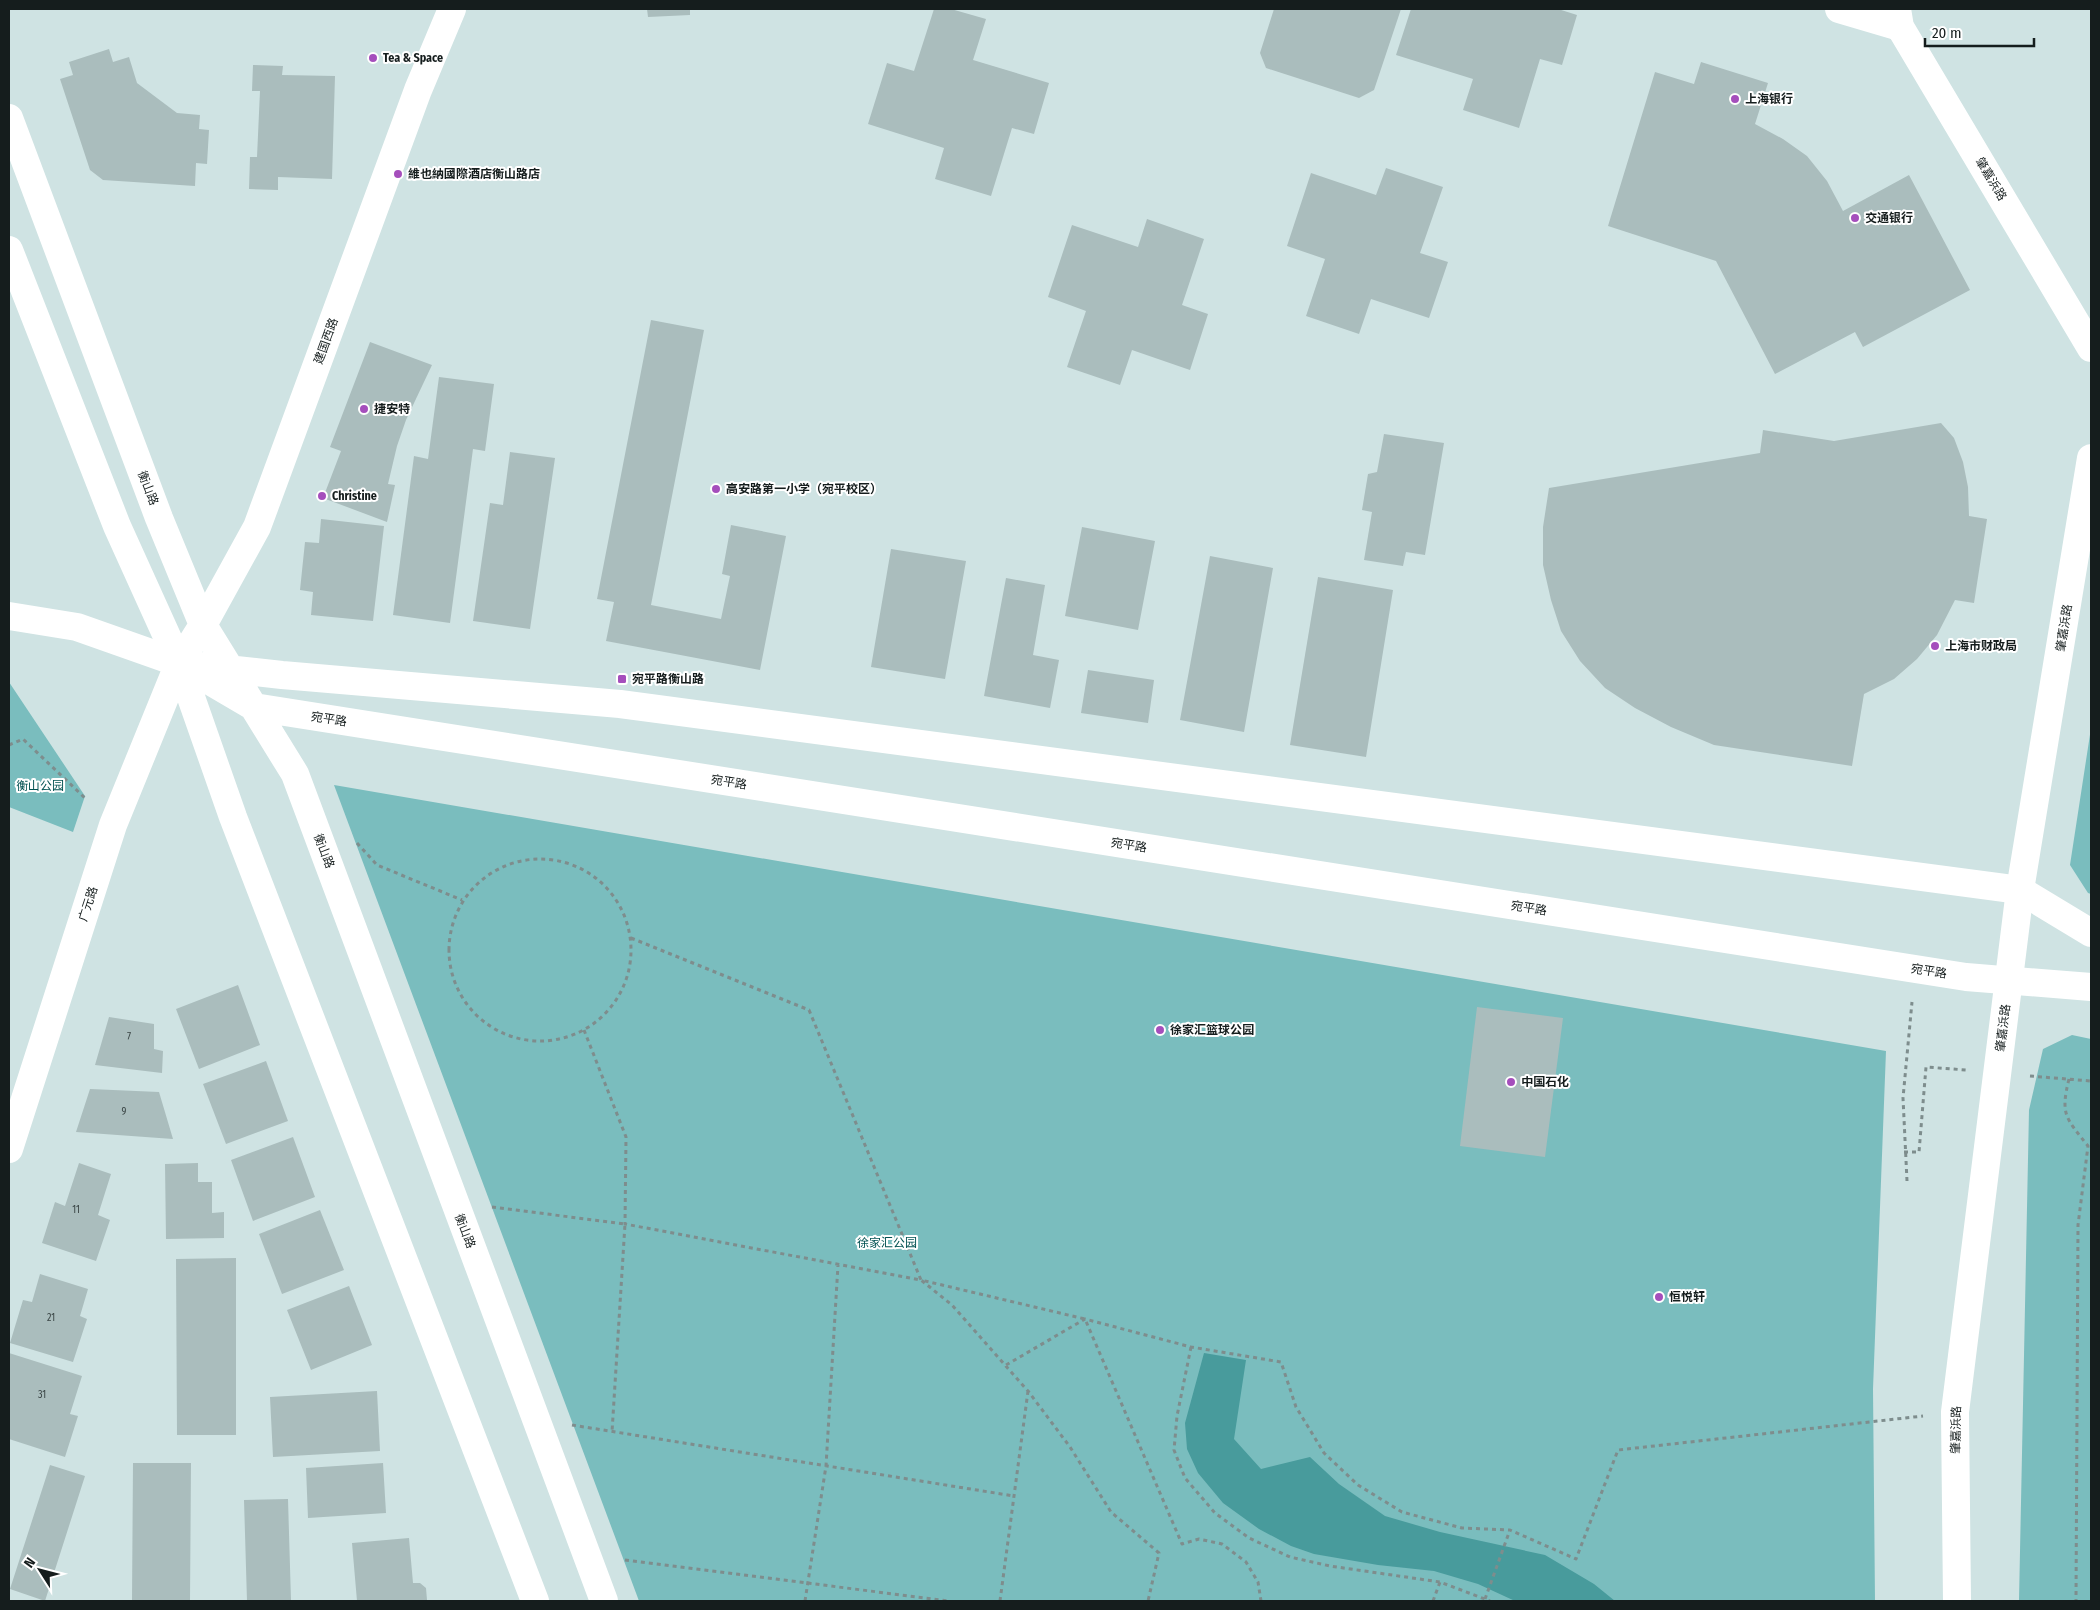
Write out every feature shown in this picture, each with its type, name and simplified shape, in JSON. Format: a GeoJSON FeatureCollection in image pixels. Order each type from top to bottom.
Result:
{"type":"FeatureCollection","features":[{"type":"Feature","properties":{"kind":"main road","name":"建国西路"},"geometry":{"type":"LineString","coordinates":[[179,663],[204,625],[257,527],[418,90],[452,9]]}},
{"type":"Feature","properties":{"kind":"main road"},"geometry":{"type":"LineString","coordinates":[[1839,9],[1898,18]]}},
{"type":"Feature","properties":{"kind":"main road","name":"肇嘉浜路"},"geometry":{"type":"LineString","coordinates":[[1898,18],[2091,348]]}},
{"type":"Feature","properties":{"kind":"main road","name":"衡山路"},"geometry":{"type":"LineString","coordinates":[[9,118],[159,518],[204,625],[295,774],[604,1601]]}},
{"type":"Feature","properties":{"kind":"main road"},"geometry":{"type":"LineString","coordinates":[[9,250],[117,526],[179,663],[233,817],[535,1601]]}},
{"type":"Feature","properties":{"kind":"main road","name":"肇嘉浜路"},"geometry":{"type":"LineString","coordinates":[[1957,1601],[1955,1412],[2020,890],[2091,458]]}},
{"type":"Feature","properties":{"kind":"main road","name":"宛平路"},"geometry":{"type":"LineString","coordinates":[[9,616],[77,627],[179,663],[254,707],[1966,977],[2091,987]]}},
{"type":"Feature","properties":{"kind":"main road","name":"宛平路"},"geometry":{"type":"LineString","coordinates":[[179,663],[232,670],[620,704],[2020,890],[2091,933]]}},
{"type":"Feature","properties":{"kind":"main road","name":"广元路"},"geometry":{"type":"LineString","coordinates":[[9,1149],[113,825],[179,663]]}},
{"type":"Feature","properties":{"kind":"path"},"geometry":{"type":"LineString","coordinates":[[9,745],[23,738],[113,825]]}},
{"type":"Feature","properties":{"kind":"path"},"geometry":{"type":"LineString","coordinates":[[352,837],[377,865],[462,900]]}},
{"type":"Feature","properties":{"kind":"path"},"geometry":{"type":"LineString","coordinates":[[545,858],[575,865],[602,882],[622,907],[631,938],[631,965],[622,991],[606,1014],[584,1030],[556,1040],[526,1041],[497,1032],[473,1013],[455,988],[448,958],[450,928],[462,900],[484,877],[512,862],[545,858]]}},
{"type":"Feature","properties":{"kind":"path"},"geometry":{"type":"LineString","coordinates":[[631,938],[809,1010],[921,1280],[952,1305],[1028,1391],[1070,1447],[1111,1512],[1159,1553],[1148,1601]]}},
{"type":"Feature","properties":{"kind":"path"},"geometry":{"type":"LineString","coordinates":[[1907,1181],[1904,1152],[1903,1098],[1912,1001]]}},
{"type":"Feature","properties":{"kind":"path"},"geometry":{"type":"LineString","coordinates":[[584,1030],[626,1137],[625,1224],[612,1432]]}},
{"type":"Feature","properties":{"kind":"path"},"geometry":{"type":"LineString","coordinates":[[1904,1152],[1919,1152],[1926,1066]]}},
{"type":"Feature","properties":{"kind":"path"},"geometry":{"type":"LineString","coordinates":[[2069,1079],[2063,1104],[2069,1122],[2088,1146],[2078,1225],[2076,1601]]}},
{"type":"Feature","properties":{"kind":"path"},"geometry":{"type":"LineString","coordinates":[[454,1202],[625,1224],[921,1280],[1085,1319],[1191,1347],[1281,1362],[1296,1407],[1324,1453],[1358,1485],[1402,1512],[1462,1528],[1510,1530],[1576,1558],[1618,1450],[1955,1412]]}},
{"type":"Feature","properties":{"kind":"path"},"geometry":{"type":"LineString","coordinates":[[805,1601],[826,1466],[838,1265]]}},
{"type":"Feature","properties":{"kind":"path"},"geometry":{"type":"LineString","coordinates":[[1006,1365],[1085,1319]]}},
{"type":"Feature","properties":{"kind":"path"},"geometry":{"type":"LineString","coordinates":[[1085,1319],[1182,1544],[1199,1539],[1222,1544],[1246,1562],[1258,1582],[1261,1601]]}},
{"type":"Feature","properties":{"kind":"path"},"geometry":{"type":"LineString","coordinates":[[1191,1347],[1176,1416],[1174,1450],[1185,1478],[1215,1513],[1249,1538],[1290,1557],[1330,1566],[1440,1582],[1490,1601]]}},
{"type":"Feature","properties":{"kind":"path"},"geometry":{"type":"LineString","coordinates":[[1000,1601],[1028,1391]]}},
{"type":"Feature","properties":{"kind":"path"},"geometry":{"type":"LineString","coordinates":[[536,1419],[1014,1496]]}},
{"type":"Feature","properties":{"kind":"path"},"geometry":{"type":"LineString","coordinates":[[1485,1599],[1510,1530]]}},
{"type":"Feature","properties":{"kind":"path"},"geometry":{"type":"LineString","coordinates":[[586,1556],[807,1583],[918,1599],[949,1601]]}},
{"type":"Feature","properties":{"kind":"path"},"geometry":{"type":"LineString","coordinates":[[1433,1601],[1440,1582]]}},
{"type":"Feature","properties":{"kind":"green space","name":"衡山公园"},"geometry":{"type":"Polygon","coordinates":[[[9,682],[85,796],[73,832],[9,807],[9,682]]]}},
{"type":"Feature","properties":{"kind":"green space"},"geometry":{"type":"Polygon","coordinates":[[[2091,728],[2091,894],[2088,893],[2070,865],[2091,728]]]}},
{"type":"Feature","properties":{"kind":"green space","name":"徐家汇公园"},"geometry":{"type":"Polygon","coordinates":[[[334,785],[1886,1051],[1873,1389],[1875,1601],[639,1601],[334,785]]]}},
{"type":"Feature","properties":{"kind":"green space"},"geometry":{"type":"Polygon","coordinates":[[[2072,1035],[2091,1039],[2091,1601],[2019,1601],[2029,1110],[2043,1049],[2072,1035]]]}},
{"type":"Feature","properties":{"kind":"shaded area"},"geometry":{"type":"Polygon","coordinates":[[[1204,1353],[1246,1360],[1234,1439],[1261,1469],[1310,1457],[1339,1484],[1385,1516],[1440,1532],[1545,1555],[1594,1584],[1615,1601],[1515,1601],[1478,1584],[1434,1571],[1378,1565],[1314,1554],[1291,1546],[1259,1529],[1223,1503],[1198,1473],[1187,1449],[1185,1423],[1204,1353]]]}},
{"type":"Feature","properties":{"kind":"building"},"geometry":{"type":"Polygon","coordinates":[[[647,9],[690,9],[690,15],[648,17],[647,9]]]}},
{"type":"Feature","properties":{"kind":"building"},"geometry":{"type":"Polygon","coordinates":[[[934,9],[951,9],[986,19],[973,60],[1049,83],[1034,134],[1012,128],[991,196],[935,179],[944,148],[868,124],[887,63],[914,71],[934,9]]]}},
{"type":"Feature","properties":{"kind":"building"},"geometry":{"type":"Polygon","coordinates":[[[1274,9],[1401,9],[1374,90],[1359,98],[1266,68],[1260,53],[1274,9]]]}},
{"type":"Feature","properties":{"kind":"building"},"geometry":{"type":"Polygon","coordinates":[[[1411,9],[1558,9],[1577,15],[1562,65],[1540,59],[1519,128],[1463,110],[1473,79],[1396,55],[1411,9]]]}},
{"type":"Feature","properties":{"kind":"building"},"geometry":{"type":"Polygon","coordinates":[[[109,49],[113,62],[129,57],[137,83],[177,113],[200,115],[199,129],[209,130],[207,164],[196,163],[195,186],[103,180],[90,170],[60,79],[73,75],[69,62],[109,49]]]}},
{"type":"Feature","properties":{"kind":"building"},"geometry":{"type":"Polygon","coordinates":[[[1701,62],[1768,83],[1755,124],[1783,139],[1807,156],[1827,181],[1843,211],[1909,175],[1970,290],[1863,347],[1855,332],[1775,374],[1716,261],[1608,226],[1655,72],[1694,84],[1701,62]]]}},
{"type":"Feature","properties":{"kind":"building"},"geometry":{"type":"Polygon","coordinates":[[[253,65],[283,66],[282,75],[335,76],[332,179],[278,177],[278,190],[249,189],[250,157],[257,157],[260,91],[252,91],[253,65]]]}},
{"type":"Feature","properties":{"kind":"building"},"geometry":{"type":"Polygon","coordinates":[[[1386,168],[1443,187],[1420,253],[1448,262],[1429,318],[1371,299],[1359,334],[1306,316],[1325,259],[1287,246],[1311,173],[1376,195],[1386,168]]]}},
{"type":"Feature","properties":{"kind":"building"},"geometry":{"type":"Polygon","coordinates":[[[1147,219],[1204,239],[1182,305],[1208,314],[1190,370],[1132,350],[1120,385],[1067,367],[1086,311],[1048,297],[1072,225],[1138,247],[1147,219]]]}},
{"type":"Feature","properties":{"kind":"building"},"geometry":{"type":"Polygon","coordinates":[[[651,320],[704,330],[651,605],[721,619],[730,576],[722,574],[731,525],[786,536],[760,670],[606,641],[614,602],[597,599],[651,320]]]}},
{"type":"Feature","properties":{"kind":"building"},"geometry":{"type":"Polygon","coordinates":[[[370,342],[432,365],[406,420],[397,446],[388,484],[395,485],[387,522],[323,498],[341,451],[330,447],[370,342]]]}},
{"type":"Feature","properties":{"kind":"building"},"geometry":{"type":"Polygon","coordinates":[[[439,377],[494,384],[485,451],[473,449],[450,623],[393,615],[414,456],[428,459],[439,377]]]}},
{"type":"Feature","properties":{"kind":"building"},"geometry":{"type":"Polygon","coordinates":[[[1941,423],[1954,438],[1963,462],[1968,487],[1969,516],[1987,519],[1974,603],[1955,600],[1937,635],[1917,659],[1894,679],[1864,694],[1852,766],[1714,745],[1671,727],[1635,708],[1605,688],[1580,661],[1561,631],[1543,565],[1543,527],[1549,488],[1760,453],[1763,430],[1834,441],[1941,423]]]}},
{"type":"Feature","properties":{"kind":"building"},"geometry":{"type":"Polygon","coordinates":[[[1384,434],[1444,443],[1425,555],[1406,552],[1403,566],[1364,560],[1372,512],[1362,510],[1368,474],[1377,472],[1384,434]]]}},
{"type":"Feature","properties":{"kind":"building"},"geometry":{"type":"Polygon","coordinates":[[[510,452],[555,458],[530,629],[473,621],[490,503],[503,505],[510,452]]]}},
{"type":"Feature","properties":{"kind":"building"},"geometry":{"type":"Polygon","coordinates":[[[321,519],[384,526],[373,621],[311,615],[313,592],[300,590],[305,542],[319,543],[321,519]]]}},
{"type":"Feature","properties":{"kind":"building"},"geometry":{"type":"Polygon","coordinates":[[[1082,527],[1155,541],[1138,630],[1065,616],[1082,527]]]}},
{"type":"Feature","properties":{"kind":"building"},"geometry":{"type":"Polygon","coordinates":[[[891,549],[966,561],[945,679],[871,667],[891,549]]]}},
{"type":"Feature","properties":{"kind":"building"},"geometry":{"type":"Polygon","coordinates":[[[1210,556],[1273,568],[1244,732],[1180,720],[1210,556]]]}},
{"type":"Feature","properties":{"kind":"building"},"geometry":{"type":"Polygon","coordinates":[[[1318,577],[1393,590],[1366,757],[1290,745],[1318,577]]]}},
{"type":"Feature","properties":{"kind":"building"},"geometry":{"type":"Polygon","coordinates":[[[1006,578],[1045,585],[1033,655],[1059,660],[1050,708],[984,696],[1006,578]]]}},
{"type":"Feature","properties":{"kind":"building"},"geometry":{"type":"Polygon","coordinates":[[[1088,670],[1154,680],[1148,723],[1081,713],[1088,670]]]}},
{"type":"Feature","properties":{"kind":"building"},"geometry":{"type":"Polygon","coordinates":[[[238,985],[260,1045],[199,1069],[176,1009],[238,985]]]}},
{"type":"Feature","properties":{"kind":"building","name":"中国石化"},"geometry":{"type":"Polygon","coordinates":[[[1477,1007],[1563,1018],[1545,1157],[1460,1146],[1477,1007]]]}},
{"type":"Feature","properties":{"kind":"building"},"geometry":{"type":"Polygon","coordinates":[[[109,1017],[154,1024],[154,1049],[163,1051],[162,1073],[95,1065],[109,1017]]]}},
{"type":"Feature","properties":{"kind":"building"},"geometry":{"type":"Polygon","coordinates":[[[266,1061],[288,1121],[226,1144],[203,1084],[266,1061]]]}},
{"type":"Feature","properties":{"kind":"building"},"geometry":{"type":"Polygon","coordinates":[[[90,1089],[159,1092],[173,1139],[76,1132],[90,1089]]]}},
{"type":"Feature","properties":{"kind":"building"},"geometry":{"type":"Polygon","coordinates":[[[293,1137],[315,1197],[253,1221],[231,1160],[293,1137]]]}},
{"type":"Feature","properties":{"kind":"building"},"geometry":{"type":"Polygon","coordinates":[[[79,1163],[111,1174],[98,1215],[110,1220],[96,1261],[42,1243],[55,1202],[65,1206],[79,1163]]]}},
{"type":"Feature","properties":{"kind":"building"},"geometry":{"type":"Polygon","coordinates":[[[198,1163],[198,1182],[212,1182],[212,1213],[224,1212],[224,1238],[166,1239],[165,1164],[198,1163]]]}},
{"type":"Feature","properties":{"kind":"building"},"geometry":{"type":"Polygon","coordinates":[[[320,1210],[344,1270],[282,1294],[259,1234],[320,1210]]]}},
{"type":"Feature","properties":{"kind":"building"},"geometry":{"type":"Polygon","coordinates":[[[236,1258],[236,1435],[177,1435],[176,1259],[236,1258]]]}},
{"type":"Feature","properties":{"kind":"building"},"geometry":{"type":"Polygon","coordinates":[[[40,1274],[88,1289],[80,1316],[87,1319],[73,1362],[10,1343],[23,1300],[32,1302],[40,1274]]]}},
{"type":"Feature","properties":{"kind":"building"},"geometry":{"type":"Polygon","coordinates":[[[349,1286],[372,1345],[311,1370],[287,1310],[349,1286]]]}},
{"type":"Feature","properties":{"kind":"building"},"geometry":{"type":"Polygon","coordinates":[[[9,1353],[82,1376],[70,1414],[78,1416],[65,1457],[9,1439],[9,1353]]]}},
{"type":"Feature","properties":{"kind":"building"},"geometry":{"type":"Polygon","coordinates":[[[377,1391],[380,1451],[273,1457],[270,1397],[377,1391]]]}},
{"type":"Feature","properties":{"kind":"building"},"geometry":{"type":"Polygon","coordinates":[[[133,1463],[191,1463],[190,1601],[132,1601],[133,1463]]]}},
{"type":"Feature","properties":{"kind":"building"},"geometry":{"type":"Polygon","coordinates":[[[383,1463],[386,1513],[308,1518],[306,1468],[383,1463]]]}},
{"type":"Feature","properties":{"kind":"building"},"geometry":{"type":"Polygon","coordinates":[[[50,1465],[85,1476],[45,1601],[10,1589],[50,1465]]]}},
{"type":"Feature","properties":{"kind":"building"},"geometry":{"type":"Polygon","coordinates":[[[288,1499],[291,1601],[247,1601],[244,1500],[288,1499]]]}},
{"type":"Feature","properties":{"kind":"building"},"geometry":{"type":"Polygon","coordinates":[[[409,1538],[413,1583],[420,1583],[426,1588],[427,1600],[357,1601],[352,1543],[409,1538]]]}},
{"type":"Feature","properties":{"kind":"place","name":"Tea & Space"},"geometry":{"type":"Point","coordinates":[373,58]}},
{"type":"Feature","properties":{"kind":"place","name":"上海银行"},"geometry":{"type":"Point","coordinates":[1735,99]}},
{"type":"Feature","properties":{"kind":"place","name":"維也納國際酒店衡山路店"},"geometry":{"type":"Point","coordinates":[398,174]}},
{"type":"Feature","properties":{"kind":"place","name":"交通银行"},"geometry":{"type":"Point","coordinates":[1855,218]}},
{"type":"Feature","properties":{"kind":"place","name":"捷安特"},"geometry":{"type":"Point","coordinates":[364,409]}},
{"type":"Feature","properties":{"kind":"place","name":"高安路第一小学（宛平校区）"},"geometry":{"type":"Point","coordinates":[716,489]}},
{"type":"Feature","properties":{"kind":"place","name":"Christine"},"geometry":{"type":"Point","coordinates":[322,496]}},
{"type":"Feature","properties":{"kind":"place","name":"上海市财政局"},"geometry":{"type":"Point","coordinates":[1935,646]}},
{"type":"Feature","properties":{"kind":"place","name":"宛平路衡山路"},"geometry":{"type":"Point","coordinates":[622,679]}},
{"type":"Feature","properties":{"kind":"place","name":"徐家汇篮球公园"},"geometry":{"type":"Point","coordinates":[1160,1030]}},
{"type":"Feature","properties":{"kind":"place","name":"中国石化"},"geometry":{"type":"Point","coordinates":[1511,1082]}},
{"type":"Feature","properties":{"kind":"place","name":"恒悦轩"},"geometry":{"type":"Point","coordinates":[1659,1297]}}]}
